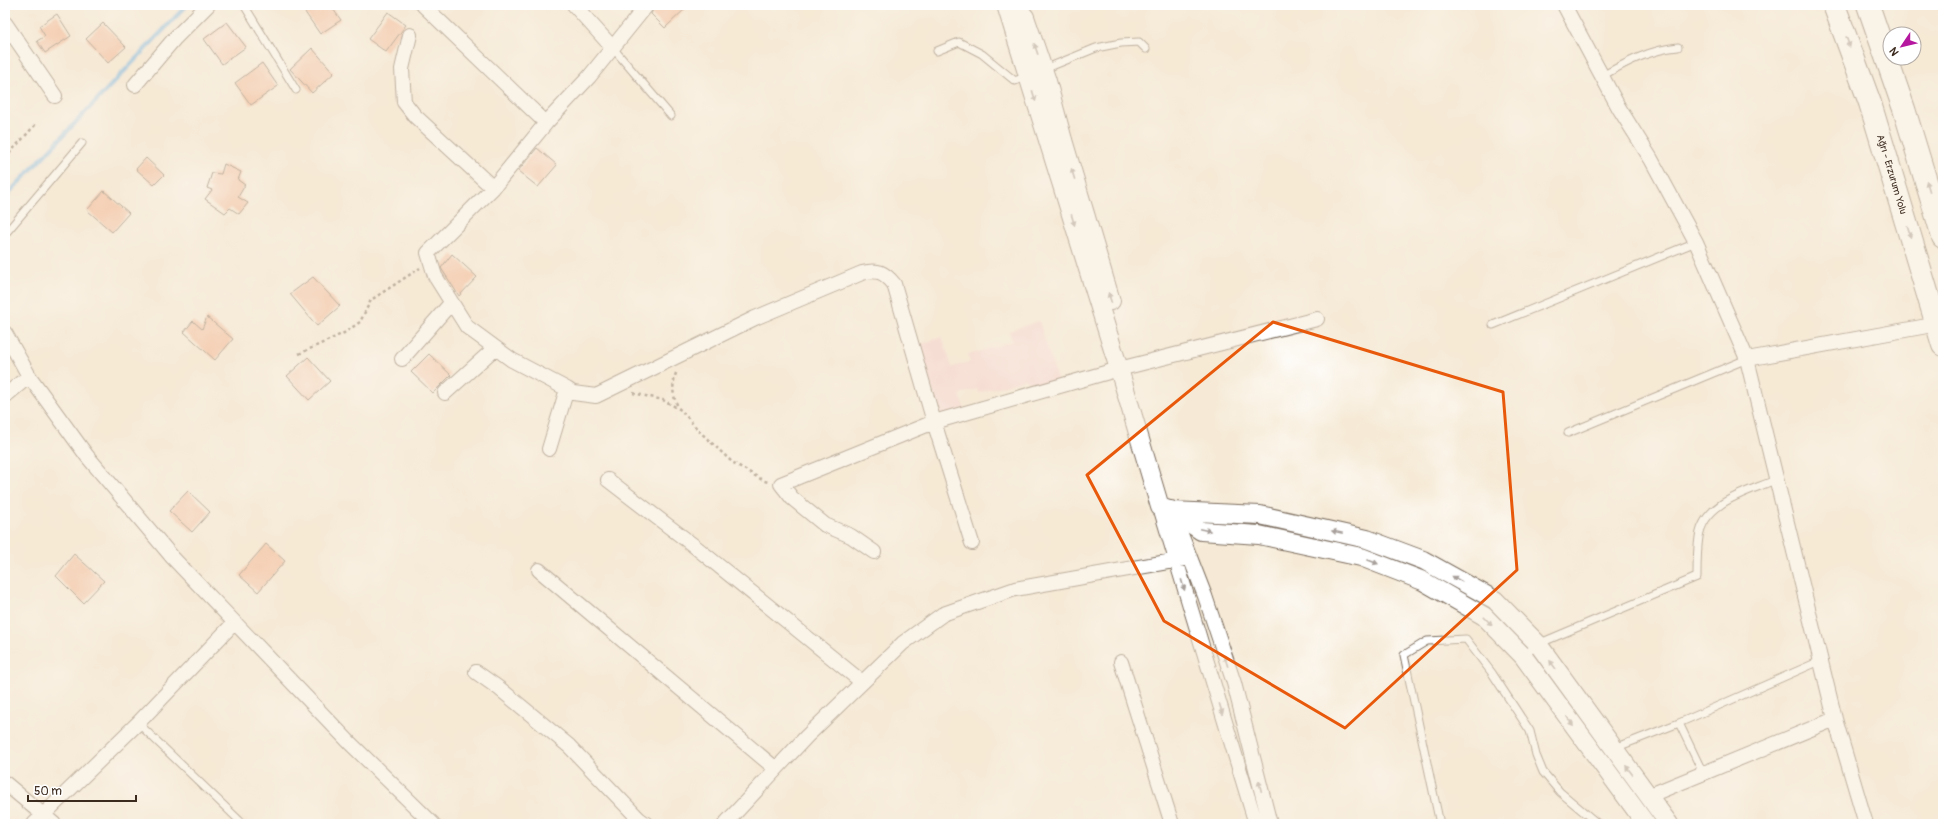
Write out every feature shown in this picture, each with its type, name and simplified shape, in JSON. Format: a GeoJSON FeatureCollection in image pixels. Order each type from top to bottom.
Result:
{"type":"FeatureCollection","features":[{"type":"Feature","properties":{"kind":"highway","name":"Ağrı - Erzurum Yolu"},"geometry":{"type":"LineString","coordinates":[[1834,5],[1870,102],[1938,324],[1943,345]]}},
{"type":"Feature","properties":{"kind":"highway"},"geometry":{"type":"LineString","coordinates":[[1868,5],[1904,109],[1943,237]]}},
{"type":"Feature","properties":{"kind":"street"},"geometry":{"type":"LineString","coordinates":[[135,85],[175,38],[208,5]]}},
{"type":"Feature","properties":{"kind":"street"},"geometry":{"type":"LineString","coordinates":[[423,5],[546,123]]}},
{"type":"Feature","properties":{"kind":"street"},"geometry":{"type":"LineString","coordinates":[[574,5],[612,47]]}},
{"type":"Feature","properties":{"kind":"street"},"geometry":{"type":"LineString","coordinates":[[647,5],[589,77],[546,123],[493,188],[428,253],[435,276],[451,303],[467,327],[512,360],[573,393],[596,396],[755,318],[862,272],[873,270],[881,271],[894,284],[934,422],[972,543]]}},
{"type":"Feature","properties":{"kind":"street"},"geometry":{"type":"LineString","coordinates":[[1006,5],[1036,73]]}},
{"type":"Feature","properties":{"kind":"street"},"geometry":{"type":"LineString","coordinates":[[1015,5],[1025,17],[1036,73],[1166,509],[1176,559],[1256,824]]}},
{"type":"Feature","properties":{"kind":"street"},"geometry":{"type":"LineString","coordinates":[[1564,5],[1602,76],[1651,159],[1696,242],[1748,359],[1820,661],[1835,719],[1866,824]]}},
{"type":"Feature","properties":{"kind":"street"},"geometry":{"type":"LineString","coordinates":[[5,23],[55,96]]}},
{"type":"Feature","properties":{"kind":"street"},"geometry":{"type":"LineString","coordinates":[[410,35],[402,69],[404,102],[415,116],[493,188]]}},
{"type":"Feature","properties":{"kind":"street"},"geometry":{"type":"LineString","coordinates":[[402,359],[451,303]]}},
{"type":"Feature","properties":{"kind":"street"},"geometry":{"type":"LineString","coordinates":[[874,552],[851,536],[825,525],[792,498],[781,484],[934,422],[1124,368],[1317,319]]}},
{"type":"Feature","properties":{"kind":"street"},"geometry":{"type":"LineString","coordinates":[[1748,359],[1938,324]]}},
{"type":"Feature","properties":{"kind":"street"},"geometry":{"type":"LineString","coordinates":[[5,333],[29,376],[87,456],[172,558],[350,743],[433,824]]}},
{"type":"Feature","properties":{"kind":"street"},"geometry":{"type":"LineString","coordinates":[[445,393],[496,348]]}},
{"type":"Feature","properties":{"kind":"street"},"geometry":{"type":"LineString","coordinates":[[5,396],[29,376]]}},
{"type":"Feature","properties":{"kind":"street"},"geometry":{"type":"LineString","coordinates":[[549,449],[567,390]]}},
{"type":"Feature","properties":{"kind":"street"},"geometry":{"type":"LineString","coordinates":[[608,480],[693,544],[862,682]]}},
{"type":"Feature","properties":{"kind":"street"},"geometry":{"type":"LineString","coordinates":[[1166,509],[1190,558],[1205,596],[1234,683],[1270,824]]}},
{"type":"Feature","properties":{"kind":"street"},"geometry":{"type":"LineString","coordinates":[[1166,509],[1260,515],[1367,539],[1423,560],[1495,600],[1538,644],[1669,824]]}},
{"type":"Feature","properties":{"kind":"street"},"geometry":{"type":"LineString","coordinates":[[1166,509],[1201,531],[1259,534],[1361,557],[1423,582],[1484,616],[1523,656],[1646,824]]}},
{"type":"Feature","properties":{"kind":"street"},"geometry":{"type":"LineString","coordinates":[[725,824],[776,769],[862,682],[903,643],[943,614],[1015,588],[1176,559],[1190,558]]}},
{"type":"Feature","properties":{"kind":"street"},"geometry":{"type":"LineString","coordinates":[[539,570],[776,769]]}},
{"type":"Feature","properties":{"kind":"street"},"geometry":{"type":"LineString","coordinates":[[5,783],[44,821],[234,623]]}},
{"type":"Feature","properties":{"kind":"street"},"geometry":{"type":"LineString","coordinates":[[1121,662],[1172,824]]}},
{"type":"Feature","properties":{"kind":"street"},"geometry":{"type":"LineString","coordinates":[[476,672],[500,689],[569,746],[639,819],[646,824]]}},
{"type":"Feature","properties":{"kind":"street"},"geometry":{"type":"LineString","coordinates":[[1648,796],[1835,719]]}},
{"type":"Feature","properties":{"kind":"lane"},"geometry":{"type":"LineString","coordinates":[[244,5],[296,90]]}},
{"type":"Feature","properties":{"kind":"lane"},"geometry":{"type":"LineString","coordinates":[[937,52],[959,42],[982,54],[1015,81],[1096,48],[1121,43],[1139,42],[1146,49]]}},
{"type":"Feature","properties":{"kind":"lane"},"geometry":{"type":"LineString","coordinates":[[612,47],[671,116]]}},
{"type":"Feature","properties":{"kind":"lane"},"geometry":{"type":"LineString","coordinates":[[1602,76],[1642,54],[1655,50],[1678,47]]}},
{"type":"Feature","properties":{"kind":"lane"},"geometry":{"type":"LineString","coordinates":[[5,234],[82,143]]}},
{"type":"Feature","properties":{"kind":"lane"},"geometry":{"type":"LineString","coordinates":[[1493,325],[1696,242]]}},
{"type":"Feature","properties":{"kind":"lane"},"geometry":{"type":"LineString","coordinates":[[1568,433],[1748,359]]}},
{"type":"Feature","properties":{"kind":"lane"},"geometry":{"type":"LineString","coordinates":[[1523,656],[1538,644],[1697,577],[1699,536],[1708,515],[1728,500],[1777,479]]}},
{"type":"Feature","properties":{"kind":"lane"},"geometry":{"type":"LineString","coordinates":[[1440,824],[1404,655],[1427,641],[1466,640],[1492,674],[1530,731],[1536,755],[1543,772],[1560,792],[1598,824]]}},
{"type":"Feature","properties":{"kind":"lane"},"geometry":{"type":"LineString","coordinates":[[1613,748],[1679,723],[1820,661]]}},
{"type":"Feature","properties":{"kind":"lane"},"geometry":{"type":"LineString","coordinates":[[138,723],[243,824]]}},
{"type":"Feature","properties":{"kind":"lane"},"geometry":{"type":"LineString","coordinates":[[1679,723],[1703,773]]}},
{"type":"Feature","properties":{"kind":"path"},"geometry":{"type":"LineString","coordinates":[[5,158],[37,123]]}},
{"type":"Feature","properties":{"kind":"path"},"geometry":{"type":"LineString","coordinates":[[299,354],[344,333],[360,322],[371,300],[430,261]]}},
{"type":"Feature","properties":{"kind":"path"},"geometry":{"type":"LineString","coordinates":[[689,350],[675,374],[673,388],[674,401],[699,431],[732,462],[764,481],[781,484]]}},
{"type":"Feature","properties":{"kind":"path"},"geometry":{"type":"LineString","coordinates":[[612,388],[663,400],[681,410]]}},
{"type":"Feature","properties":{"kind":"highlighted area"},"geometry":{"type":"Polygon","coordinates":[[[1273,322],[1503,392],[1517,570],[1345,728],[1164,621],[1087,475],[1273,322]]]}},
{"type":"Feature","properties":{"kind":"shaded area"},"geometry":{"type":"Polygon","coordinates":[[[1039,321],[1058,382],[1034,389],[1025,379],[979,393],[977,389],[960,394],[965,410],[941,418],[918,345],[942,337],[952,367],[970,362],[968,355],[1012,341],[1009,331],[1039,321]]]}},
{"type":"Feature","properties":{"kind":"building"},"geometry":{"type":"Polygon","coordinates":[[[300,5],[330,5],[341,20],[320,34],[300,5]]]}},
{"type":"Feature","properties":{"kind":"building"},"geometry":{"type":"Polygon","coordinates":[[[655,5],[689,5],[665,28],[651,14],[655,5]]]}},
{"type":"Feature","properties":{"kind":"building"},"geometry":{"type":"Polygon","coordinates":[[[388,12],[406,25],[386,52],[368,39],[388,12]]]}},
{"type":"Feature","properties":{"kind":"building"},"geometry":{"type":"Polygon","coordinates":[[[57,14],[71,36],[45,53],[37,41],[45,36],[39,26],[57,14]]]}},
{"type":"Feature","properties":{"kind":"building"},"geometry":{"type":"Polygon","coordinates":[[[227,22],[246,47],[222,64],[204,39],[227,22]]]}},
{"type":"Feature","properties":{"kind":"building"},"geometry":{"type":"Polygon","coordinates":[[[103,23],[126,47],[108,63],[86,39],[103,23]]]}},
{"type":"Feature","properties":{"kind":"building"},"geometry":{"type":"Polygon","coordinates":[[[312,48],[334,73],[312,93],[290,69],[312,48]]]}},
{"type":"Feature","properties":{"kind":"building"},"geometry":{"type":"Polygon","coordinates":[[[262,63],[278,86],[251,105],[235,83],[262,63]]]}},
{"type":"Feature","properties":{"kind":"building"},"geometry":{"type":"Polygon","coordinates":[[[537,148],[557,165],[538,187],[518,171],[537,148]]]}},
{"type":"Feature","properties":{"kind":"building"},"geometry":{"type":"Polygon","coordinates":[[[146,158],[164,175],[154,185],[136,169],[146,158]]]}},
{"type":"Feature","properties":{"kind":"building"},"geometry":{"type":"Polygon","coordinates":[[[224,164],[241,172],[238,180],[245,185],[238,197],[248,203],[239,214],[230,208],[225,213],[205,199],[212,190],[207,188],[212,173],[221,174],[224,164]]]}},
{"type":"Feature","properties":{"kind":"building"},"geometry":{"type":"Polygon","coordinates":[[[104,191],[129,213],[112,232],[87,210],[104,191]]]}},
{"type":"Feature","properties":{"kind":"building"},"geometry":{"type":"Polygon","coordinates":[[[452,254],[477,277],[459,296],[441,268],[452,254]]]}},
{"type":"Feature","properties":{"kind":"building"},"geometry":{"type":"Polygon","coordinates":[[[313,277],[340,306],[317,326],[290,294],[313,277]]]}},
{"type":"Feature","properties":{"kind":"building"},"geometry":{"type":"Polygon","coordinates":[[[207,317],[233,339],[215,360],[184,332],[193,321],[202,329],[207,317]]]}},
{"type":"Feature","properties":{"kind":"building"},"geometry":{"type":"Polygon","coordinates":[[[429,354],[451,375],[433,393],[411,372],[429,354]]]}},
{"type":"Feature","properties":{"kind":"building"},"geometry":{"type":"Polygon","coordinates":[[[308,357],[330,381],[309,400],[287,376],[308,357]]]}},
{"type":"Feature","properties":{"kind":"building"},"geometry":{"type":"Polygon","coordinates":[[[188,491],[210,512],[192,532],[169,511],[188,491]]]}},
{"type":"Feature","properties":{"kind":"building"},"geometry":{"type":"Polygon","coordinates":[[[266,544],[285,561],[258,592],[239,575],[266,544]]]}},
{"type":"Feature","properties":{"kind":"building"},"geometry":{"type":"Polygon","coordinates":[[[74,554],[104,581],[83,603],[56,576],[74,554]]]}},
{"type":"Feature","properties":{"kind":"waterway"},"geometry":{"type":"LineString","coordinates":[[5,197],[187,5]]}}]}
